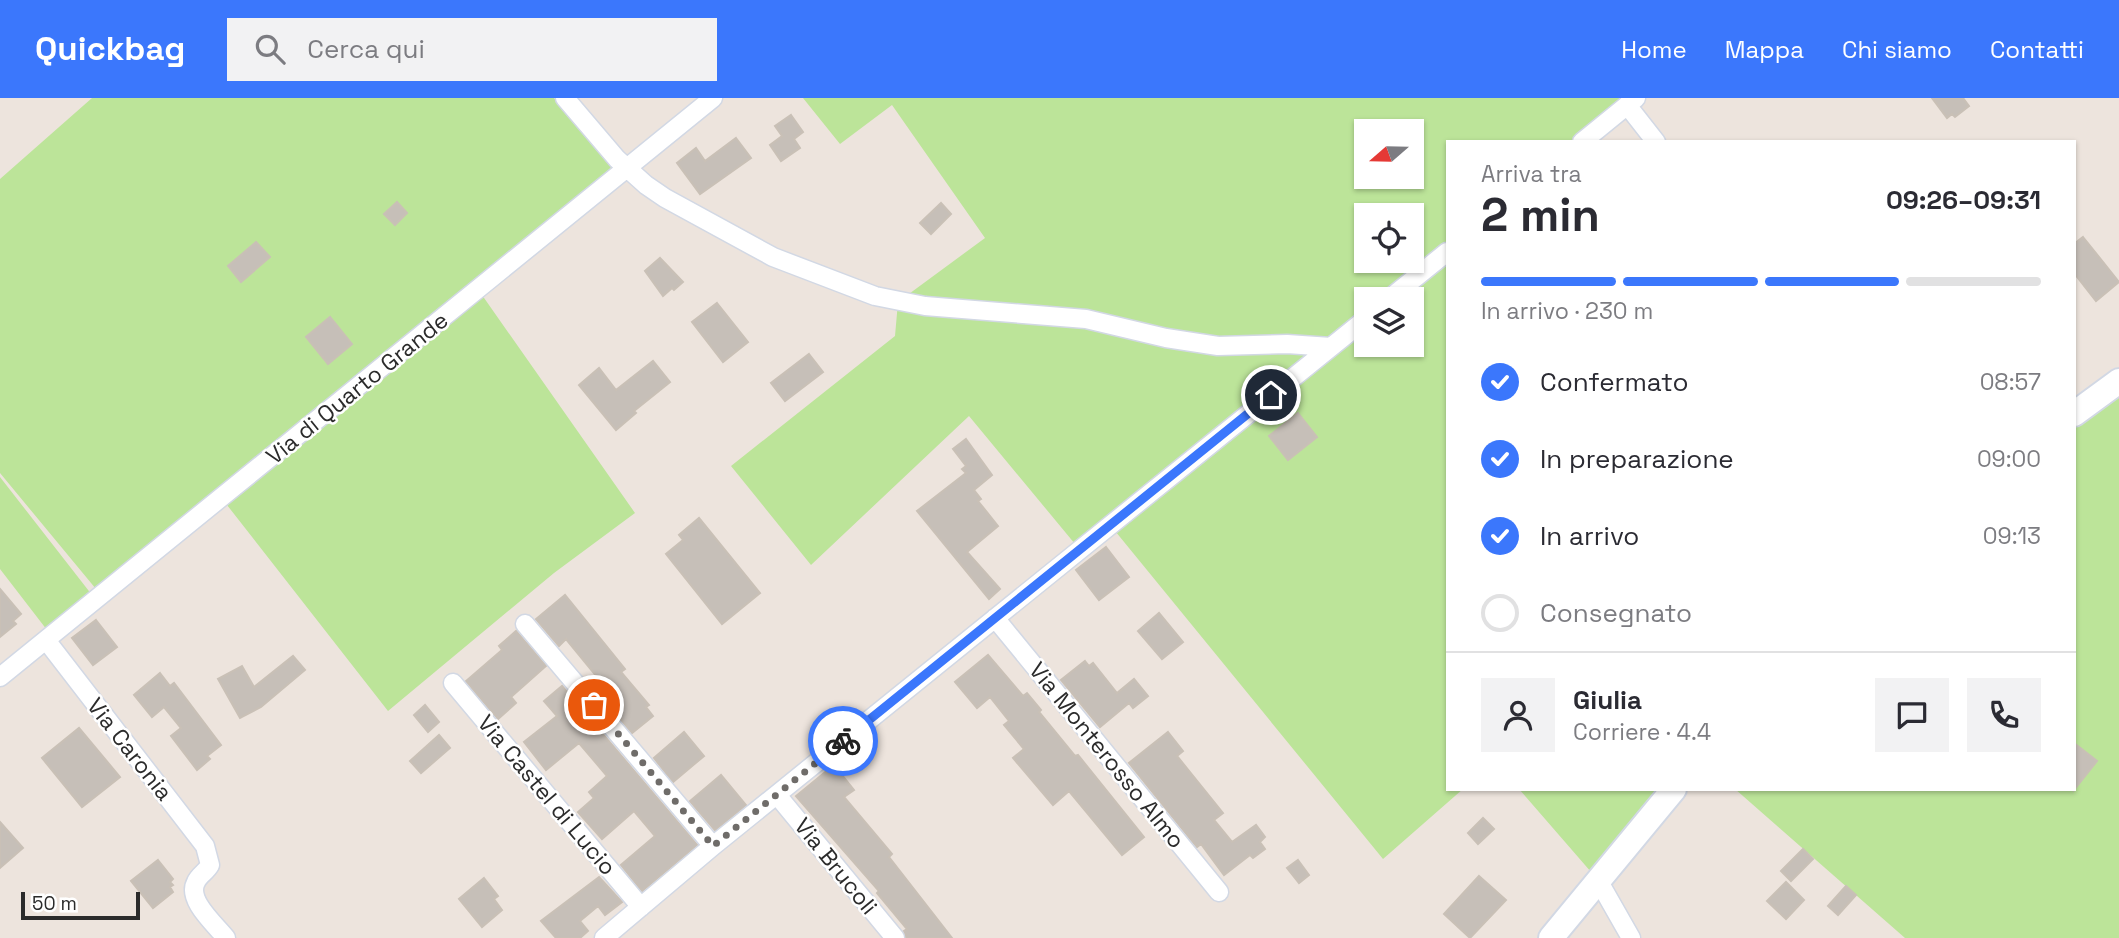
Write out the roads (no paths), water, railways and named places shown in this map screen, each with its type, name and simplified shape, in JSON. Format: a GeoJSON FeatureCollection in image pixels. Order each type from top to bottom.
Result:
{"type":"FeatureCollection","features":[{"type":"Feature","properties":{"kind":"main road"},"geometry":{"type":"LineString","coordinates":[[2076,413],[2119,381]]}},
{"type":"Feature","properties":{"kind":"main road"},"geometry":{"type":"LineString","coordinates":[[1551,938],[1672,791]]}},
{"type":"Feature","properties":{"kind":"street"},"geometry":{"type":"LineString","coordinates":[[565,98],[627,169],[673,204],[748,245],[813,274],[875,296],[925,306],[1086,319],[1166,338],[1217,346],[1287,344],[1331,347]]}},
{"type":"Feature","properties":{"kind":"street","name":"Via di Quarto Grande"},"geometry":{"type":"LineString","coordinates":[[0,677],[713,98]]}},
{"type":"Feature","properties":{"kind":"street"},"geometry":{"type":"LineString","coordinates":[[1584,140],[1631,102],[1655,140]]}},
{"type":"Feature","properties":{"kind":"street"},"geometry":{"type":"LineString","coordinates":[[1404,287],[1446,253]]}},
{"type":"Feature","properties":{"kind":"street"},"geometry":{"type":"LineString","coordinates":[[604,938],[713,846],[1354,328]]}},
{"type":"Feature","properties":{"kind":"street","name":"Via Monterosso Almo"},"geometry":{"type":"LineString","coordinates":[[995,618],[1220,892]]}},
{"type":"Feature","properties":{"kind":"street"},"geometry":{"type":"LineString","coordinates":[[525,624],[713,846]]}},
{"type":"Feature","properties":{"kind":"street","name":"Via Caronia"},"geometry":{"type":"LineString","coordinates":[[46,640],[205,846],[210,861],[207,870],[196,881],[194,893],[199,904],[226,938]]}},
{"type":"Feature","properties":{"kind":"street","name":"Via Castel di Lucio"},"geometry":{"type":"LineString","coordinates":[[453,683],[641,907]]}},
{"type":"Feature","properties":{"kind":"street","name":"Via Brucoli"},"geometry":{"type":"LineString","coordinates":[[777,794],[895,938]]}},
{"type":"Feature","properties":{"kind":"street"},"geometry":{"type":"LineString","coordinates":[[1598,880],[1631,938]]}}]}
